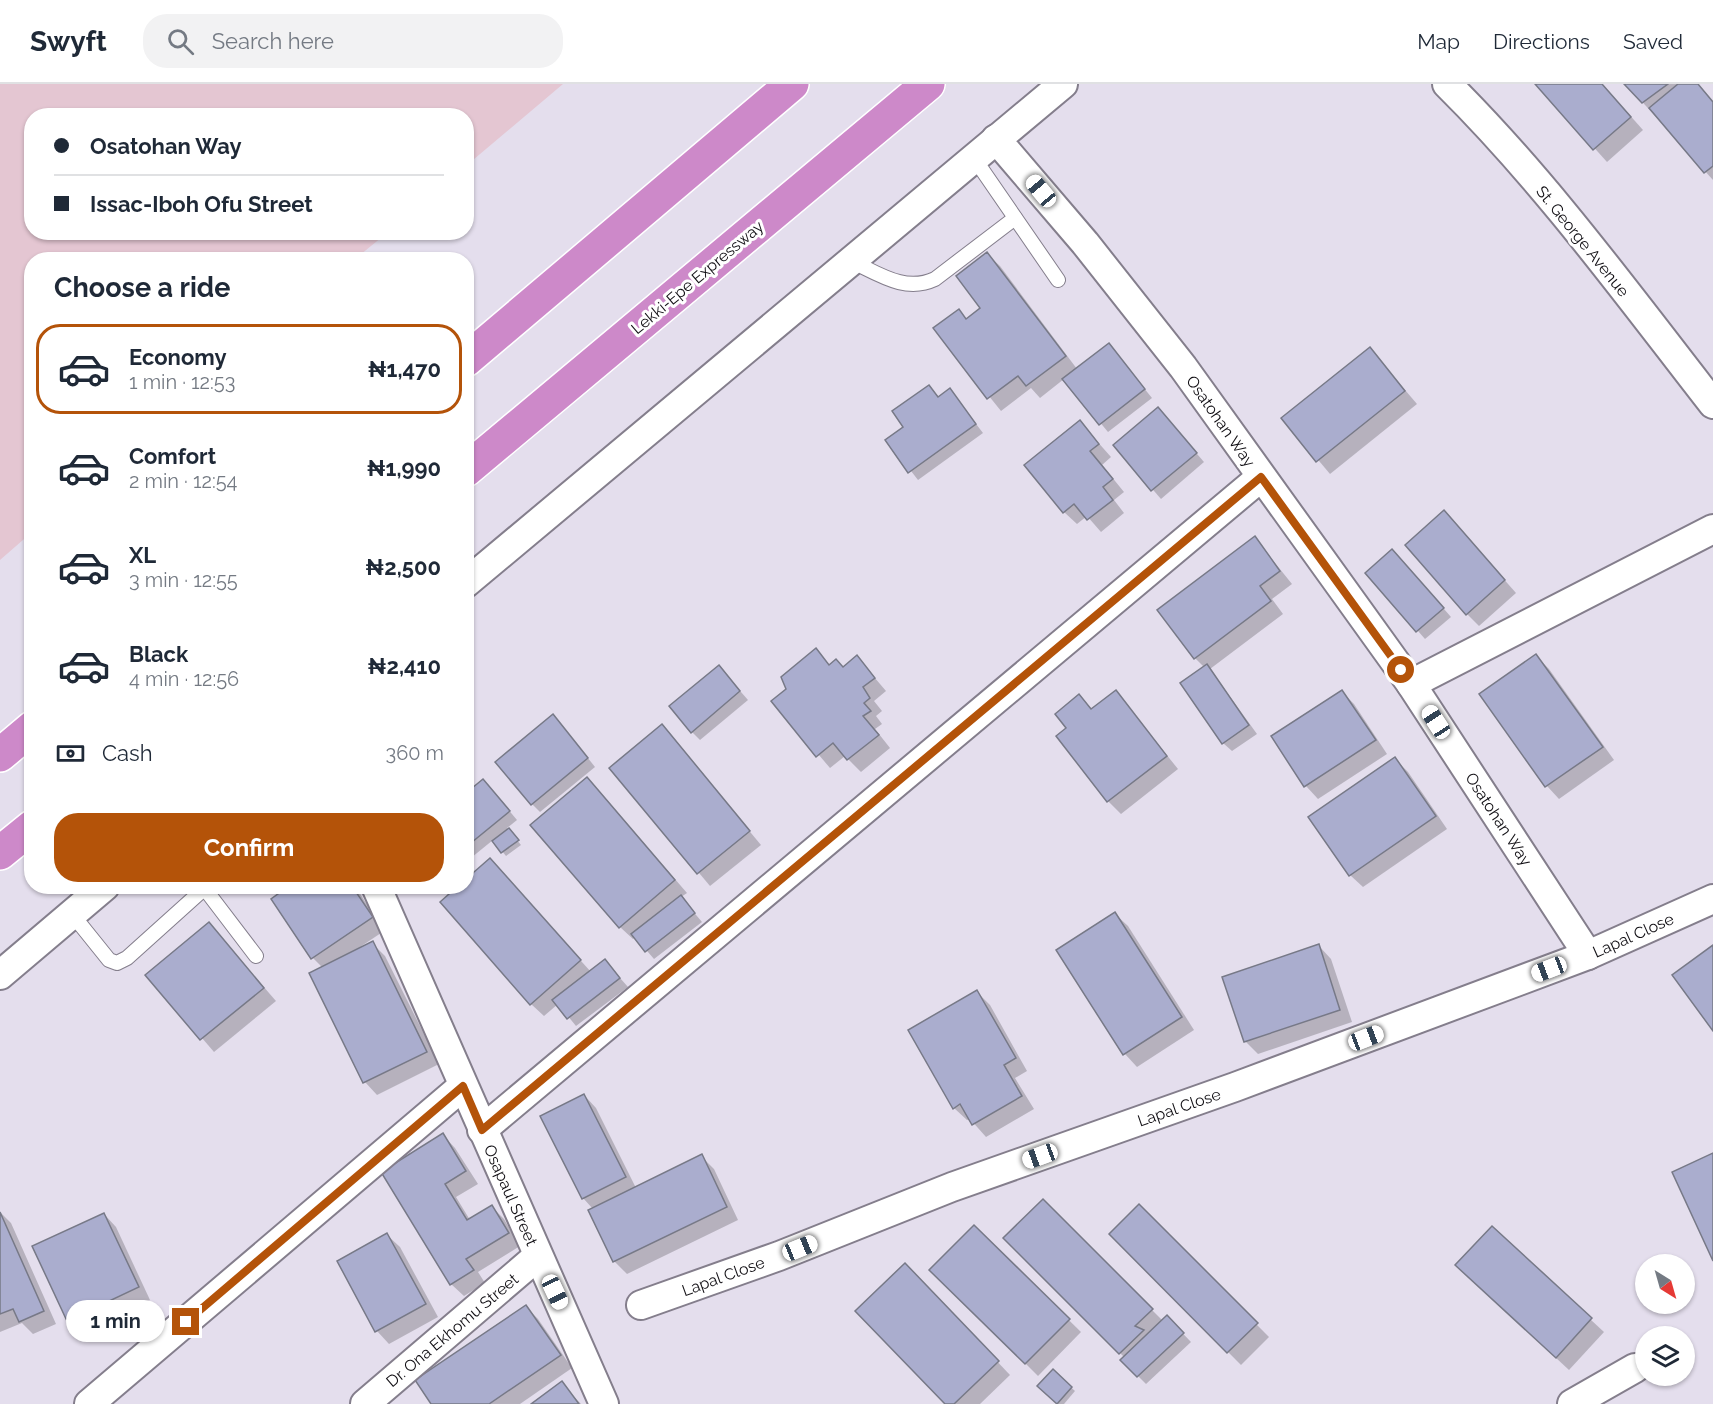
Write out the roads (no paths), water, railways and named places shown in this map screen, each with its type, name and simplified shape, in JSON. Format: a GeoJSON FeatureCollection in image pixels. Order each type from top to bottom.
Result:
{"type":"FeatureCollection","features":[{"type":"Feature","properties":{"kind":"highway"},"geometry":{"type":"LineString","coordinates":[[474,353],[792,84]]}},
{"type":"Feature","properties":{"kind":"highway","name":"Lekki-Epe Expressway"},"geometry":{"type":"LineString","coordinates":[[474,463],[928,84]]}},
{"type":"Feature","properties":{"kind":"highway"},"geometry":{"type":"LineString","coordinates":[[0,754],[24,734]]}},
{"type":"Feature","properties":{"kind":"highway"},"geometry":{"type":"LineString","coordinates":[[0,853],[24,834]]}},
{"type":"Feature","properties":{"kind":"street"},"geometry":{"type":"LineString","coordinates":[[474,576],[1063,84]]}},
{"type":"Feature","properties":{"kind":"street","name":"St. George Avenue"},"geometry":{"type":"LineString","coordinates":[[1447,84],[1485,122],[1550,200],[1713,404]]}},
{"type":"Feature","properties":{"kind":"street","name":"Osatohan Way"},"geometry":{"type":"LineString","coordinates":[[996,139],[1085,243],[1183,367],[1411,684],[1588,955]]}},
{"type":"Feature","properties":{"kind":"street"},"geometry":{"type":"LineString","coordinates":[[482,1130],[1261,477]]}},
{"type":"Feature","properties":{"kind":"street"},"geometry":{"type":"LineString","coordinates":[[1411,684],[1713,529]]}},
{"type":"Feature","properties":{"kind":"street"},"geometry":{"type":"LineString","coordinates":[[0,975],[96,894]]}},
{"type":"Feature","properties":{"kind":"street","name":"Osapaul Street"},"geometry":{"type":"LineString","coordinates":[[379,894],[604,1404]]}},
{"type":"Feature","properties":{"kind":"street","name":"Lapal Close"},"geometry":{"type":"LineString","coordinates":[[641,1305],[778,1256],[952,1187],[1235,1087],[1588,955],[1713,899]]}},
{"type":"Feature","properties":{"kind":"street"},"geometry":{"type":"LineString","coordinates":[[89,1404],[463,1086]]}},
{"type":"Feature","properties":{"kind":"street","name":"Dr. Ona Ekhomu Street"},"geometry":{"type":"LineString","coordinates":[[365,1404],[538,1256]]}},
{"type":"Feature","properties":{"kind":"street"},"geometry":{"type":"LineString","coordinates":[[1572,1404],[1635,1368]]}},
{"type":"Feature","properties":{"kind":"lane"},"geometry":{"type":"LineString","coordinates":[[974,158],[1058,280]]}},
{"type":"Feature","properties":{"kind":"lane"},"geometry":{"type":"LineString","coordinates":[[851,261],[903,284],[920,286],[935,279],[1015,218]]}},
{"type":"Feature","properties":{"kind":"lane"},"geometry":{"type":"LineString","coordinates":[[72,914],[109,960],[117,963],[127,958],[199,894]]}},
{"type":"Feature","properties":{"kind":"lane"},"geometry":{"type":"LineString","coordinates":[[210,894],[256,956]]}}]}
